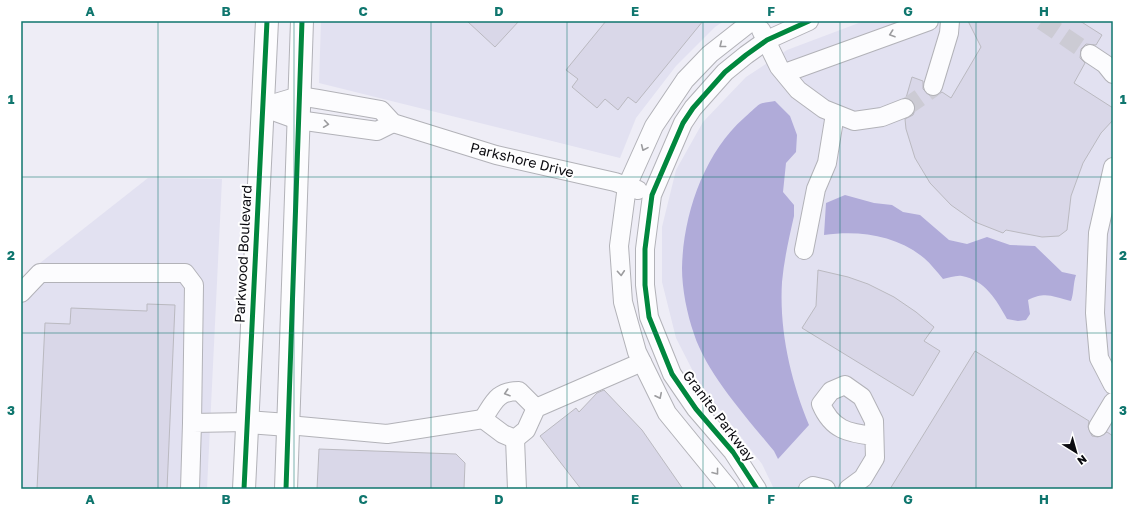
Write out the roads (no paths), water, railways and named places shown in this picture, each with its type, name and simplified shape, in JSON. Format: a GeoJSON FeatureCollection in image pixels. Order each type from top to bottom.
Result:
{"type":"FeatureCollection","features":[{"type":"Feature","properties":{"kind":"main road","name":"Parkwood Boulevard"},"geometry":{"type":"LineString","coordinates":[[244,489],[267,21]]}},
{"type":"Feature","properties":{"kind":"main road"},"geometry":{"type":"LineString","coordinates":[[286,489],[302,21]]}},
{"type":"Feature","properties":{"kind":"main road"},"geometry":{"type":"LineString","coordinates":[[247,422],[288,425]]}},
{"type":"Feature","properties":{"kind":"street"},"geometry":{"type":"LineString","coordinates":[[729,489],[667,413],[637,352],[623,302],[619,246],[627,186],[654,126],[672,98],[710,54],[754,21],[767,40],[779,67],[798,90],[824,109],[854,120],[882,117],[905,108]]}},
{"type":"Feature","properties":{"kind":"street","name":"Granite Parkway"},"geometry":{"type":"LineString","coordinates":[[757,489],[733,452],[696,409],[672,374],[650,317],[645,284],[645,249],[652,195],[683,123],[693,108],[725,72],[767,40],[809,21]]}},
{"type":"Feature","properties":{"kind":"street"},"geometry":{"type":"LineString","coordinates":[[785,73],[929,21]]}},
{"type":"Feature","properties":{"kind":"street"},"geometry":{"type":"LineString","coordinates":[[933,86],[949,32],[950,21]]}},
{"type":"Feature","properties":{"kind":"street"},"geometry":{"type":"LineString","coordinates":[[1090,54],[1105,64],[1113,74]]}},
{"type":"Feature","properties":{"kind":"street","name":"Parkshore Drive"},"geometry":{"type":"LineString","coordinates":[[262,107],[299,96],[381,110],[393,123],[496,155],[627,186],[652,195]]}},
{"type":"Feature","properties":{"kind":"street"},"geometry":{"type":"LineString","coordinates":[[262,107],[298,120],[377,131],[393,123]]}},
{"type":"Feature","properties":{"kind":"street"},"geometry":{"type":"LineString","coordinates":[[804,250],[816,189],[827,163],[836,114]]}},
{"type":"Feature","properties":{"kind":"street"},"geometry":{"type":"LineString","coordinates":[[1113,167],[1098,233],[1094,313],[1099,358],[1113,385]]}},
{"type":"Feature","properties":{"kind":"street"},"geometry":{"type":"LineString","coordinates":[[21,293],[40,272],[185,273],[194,285],[190,489]]}},
{"type":"Feature","properties":{"kind":"street"},"geometry":{"type":"LineString","coordinates":[[515,439],[526,430],[536,408],[642,362]]}},
{"type":"Feature","properties":{"kind":"street"},"geometry":{"type":"LineString","coordinates":[[483,419],[498,396],[508,391],[519,391],[536,408]]}},
{"type":"Feature","properties":{"kind":"street"},"geometry":{"type":"LineString","coordinates":[[1098,427],[1113,402]]}},
{"type":"Feature","properties":{"kind":"street"},"geometry":{"type":"LineString","coordinates":[[288,425],[387,434],[483,419],[503,434],[515,439]]}},
{"type":"Feature","properties":{"kind":"street"},"geometry":{"type":"LineString","coordinates":[[192,423],[247,422]]}},
{"type":"Feature","properties":{"kind":"street"},"geometry":{"type":"LineString","coordinates":[[848,489],[863,478],[875,458],[874,436]]}},
{"type":"Feature","properties":{"kind":"street"},"geometry":{"type":"LineString","coordinates":[[515,439],[517,489]]}},
{"type":"Feature","properties":{"kind":"street"},"geometry":{"type":"LineString","coordinates":[[808,489],[813,486],[826,489]]}},
{"type":"Feature","properties":{"kind":"tunnel"},"geometry":{"type":"LineString","coordinates":[[1042,21],[1090,54]]}},
{"type":"Feature","properties":{"kind":"tunnel"},"geometry":{"type":"LineString","coordinates":[[905,108],[932,89],[933,86]]}}]}
